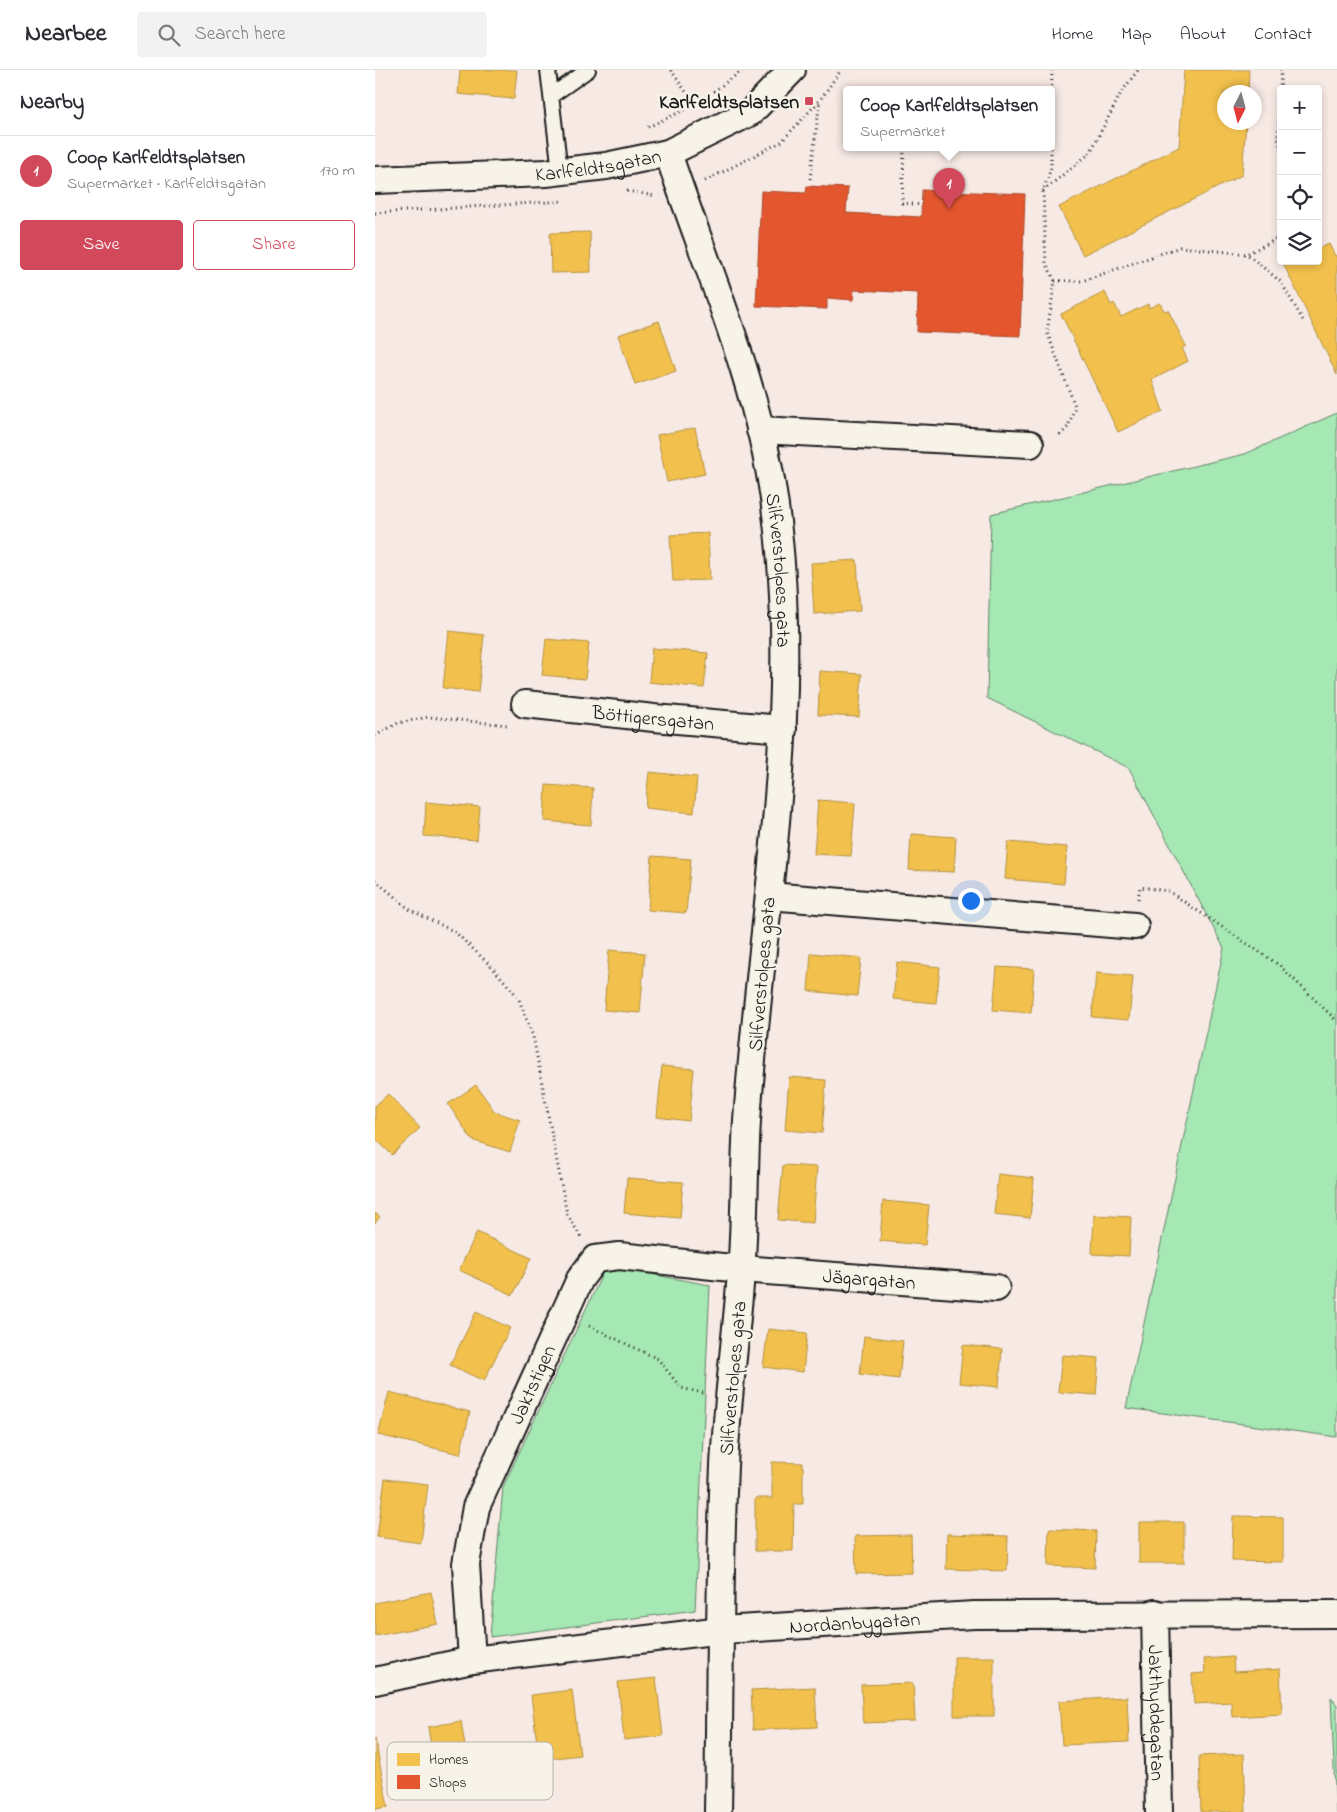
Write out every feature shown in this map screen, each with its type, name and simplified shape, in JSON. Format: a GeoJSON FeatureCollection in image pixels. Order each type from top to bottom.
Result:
{"type":"FeatureCollection","features":[{"type":"Feature","properties":{"kind":"street","name":"Karlfeldtsgatan"},"geometry":{"type":"LineString","coordinates":[[375,180],[560,171],[606,166],[668,153],[751,112],[792,70]]}},
{"type":"Feature","properties":{"kind":"street","name":"Silfverstolpes gata"},"geometry":{"type":"LineString","coordinates":[[668,153],[745,370],[760,430],[774,495],[780,545],[784,620],[783,729],[747,1120],[741,1269],[724,1465],[718,1812]]}},
{"type":"Feature","properties":{"kind":"street"},"geometry":{"type":"LineString","coordinates":[[760,430],[1029,444]]}},
{"type":"Feature","properties":{"kind":"street","name":"Böttigersgatan"},"geometry":{"type":"LineString","coordinates":[[525,704],[783,729]]}},
{"type":"Feature","properties":{"kind":"street"},"geometry":{"type":"LineString","coordinates":[[769,896],[1135,926]]}},
{"type":"Feature","properties":{"kind":"street"},"geometry":{"type":"LineString","coordinates":[[595,1259],[619,1256],[741,1269]]}},
{"type":"Feature","properties":{"kind":"street","name":"Jaktstigen"},"geometry":{"type":"LineString","coordinates":[[472,1660],[466,1564],[476,1508],[563,1314],[580,1279],[595,1259]]}},
{"type":"Feature","properties":{"kind":"street","name":"Jägargatan"},"geometry":{"type":"LineString","coordinates":[[741,1269],[996,1288]]}},
{"type":"Feature","properties":{"kind":"street","name":"Jakthyddegatan"},"geometry":{"type":"LineString","coordinates":[[1155,1614],[1159,1812]]}},
{"type":"Feature","properties":{"kind":"street","name":"Nordanbygatan"},"geometry":{"type":"LineString","coordinates":[[375,1681],[472,1660],[722,1630],[974,1615],[1337,1614]]}},
{"type":"Feature","properties":{"kind":"lane"},"geometry":{"type":"LineString","coordinates":[[547,70],[560,171]]}},
{"type":"Feature","properties":{"kind":"lane"},"geometry":{"type":"LineString","coordinates":[[551,96],[587,70]]}},
{"type":"Feature","properties":{"kind":"path"},"geometry":{"type":"LineString","coordinates":[[671,70],[695,105]]}},
{"type":"Feature","properties":{"kind":"path"},"geometry":{"type":"LineString","coordinates":[[1052,86],[1053,70]]}},
{"type":"Feature","properties":{"kind":"path"},"geometry":{"type":"LineString","coordinates":[[1043,192],[1090,153],[1121,93],[1138,70]]}},
{"type":"Feature","properties":{"kind":"path"},"geometry":{"type":"LineString","coordinates":[[1278,130],[1281,70]]}},
{"type":"Feature","properties":{"kind":"path"},"geometry":{"type":"LineString","coordinates":[[810,180],[820,100]]}},
{"type":"Feature","properties":{"kind":"path"},"geometry":{"type":"LineString","coordinates":[[904,151],[902,204],[922,205]]}},
{"type":"Feature","properties":{"kind":"path"},"geometry":{"type":"LineString","coordinates":[[1029,444],[1055,440],[1068,427],[1075,406],[1047,332],[1055,281],[1046,263],[1043,192],[1051,168],[1051,151]]}},
{"type":"Feature","properties":{"kind":"path"},"geometry":{"type":"LineString","coordinates":[[1247,254],[1275,240],[1277,237]]}},
{"type":"Feature","properties":{"kind":"path"},"geometry":{"type":"LineString","coordinates":[[1055,281],[1082,281],[1180,246],[1247,254],[1281,282],[1304,322]]}},
{"type":"Feature","properties":{"kind":"path"},"geometry":{"type":"LineString","coordinates":[[375,736],[398,723],[429,717],[508,725]]}},
{"type":"Feature","properties":{"kind":"path"},"geometry":{"type":"LineString","coordinates":[[375,880],[409,908],[455,932],[491,966],[518,997],[533,1036],[567,1214],[595,1259]]}},
{"type":"Feature","properties":{"kind":"path"},"geometry":{"type":"LineString","coordinates":[[1135,926],[1140,887],[1168,891],[1279,965],[1337,1021]]}},
{"type":"Feature","properties":{"kind":"path"},"geometry":{"type":"LineString","coordinates":[[563,1314],[658,1359],[681,1388],[730,1398]]}},
{"type":"Feature","properties":{"kind":"green space"},"geometry":{"type":"Polygon","coordinates":[[[1337,413],[1337,1437],[1126,1408],[1224,948],[1129,768],[987,698],[991,514],[1245,454],[1337,413]]]}},
{"type":"Feature","properties":{"kind":"green space"},"geometry":{"type":"Polygon","coordinates":[[[606,1266],[710,1285],[695,1610],[490,1637],[503,1487],[606,1266]]]}},
{"type":"Feature","properties":{"kind":"green space"},"geometry":{"type":"Polygon","coordinates":[[[1331,1697],[1337,1705],[1337,1812],[1336,1812],[1331,1697]]]}},
{"type":"Feature","properties":{"kind":"building: Homes"},"geometry":{"type":"Polygon","coordinates":[[[460,70],[517,70],[514,99],[458,94],[460,70]]]}},
{"type":"Feature","properties":{"kind":"building: Homes"},"geometry":{"type":"Polygon","coordinates":[[[1184,70],[1249,70],[1248,85],[1217,85],[1217,130],[1245,130],[1242,175],[1083,255],[1059,207],[1179,147],[1184,70]]]}},
{"type":"Feature","properties":{"kind":"building: Homes"},"geometry":{"type":"Polygon","coordinates":[[[590,232],[591,272],[551,273],[550,233],[590,232]]]}},
{"type":"Feature","properties":{"kind":"building: Homes"},"geometry":{"type":"Polygon","coordinates":[[[1329,244],[1335,256],[1337,255],[1337,375],[1284,265],[1322,265],[1322,247],[1329,244]]]}},
{"type":"Feature","properties":{"kind":"building: Homes"},"geometry":{"type":"Polygon","coordinates":[[[1105,292],[1111,305],[1114,303],[1121,317],[1148,304],[1149,308],[1160,303],[1164,311],[1168,310],[1186,346],[1182,348],[1188,361],[1152,380],[1163,411],[1118,432],[1061,314],[1105,292]]]}},
{"type":"Feature","properties":{"kind":"building: Homes"},"geometry":{"type":"Polygon","coordinates":[[[659,321],[676,371],[635,385],[618,335],[659,321]]]}},
{"type":"Feature","properties":{"kind":"building: Homes"},"geometry":{"type":"Polygon","coordinates":[[[695,428],[705,474],[667,482],[657,435],[695,428]]]}},
{"type":"Feature","properties":{"kind":"building: Homes"},"geometry":{"type":"Polygon","coordinates":[[[708,533],[710,580],[673,581],[670,535],[708,533]]]}},
{"type":"Feature","properties":{"kind":"building: Homes"},"geometry":{"type":"Polygon","coordinates":[[[857,560],[860,611],[814,614],[811,563],[857,560]]]}},
{"type":"Feature","properties":{"kind":"building: Homes"},"geometry":{"type":"Polygon","coordinates":[[[449,631],[484,635],[478,692],[443,688],[449,631]]]}},
{"type":"Feature","properties":{"kind":"building: Homes"},"geometry":{"type":"Polygon","coordinates":[[[546,639],[589,643],[585,679],[542,675],[546,639]]]}},
{"type":"Feature","properties":{"kind":"building: Homes"},"geometry":{"type":"Polygon","coordinates":[[[652,648],[708,653],[704,688],[649,682],[652,648]]]}},
{"type":"Feature","properties":{"kind":"building: Homes"},"geometry":{"type":"Polygon","coordinates":[[[820,671],[862,674],[859,717],[818,715],[820,671]]]}},
{"type":"Feature","properties":{"kind":"building: Homes"},"geometry":{"type":"Polygon","coordinates":[[[649,772],[697,777],[694,813],[645,808],[649,772]]]}},
{"type":"Feature","properties":{"kind":"building: Homes"},"geometry":{"type":"Polygon","coordinates":[[[546,785],[593,788],[591,825],[544,821],[546,785]]]}},
{"type":"Feature","properties":{"kind":"building: Homes"},"geometry":{"type":"Polygon","coordinates":[[[818,800],[855,803],[851,856],[814,854],[818,800]]]}},
{"type":"Feature","properties":{"kind":"building: Homes"},"geometry":{"type":"Polygon","coordinates":[[[426,802],[480,807],[477,840],[424,836],[426,802]]]}},
{"type":"Feature","properties":{"kind":"building: Homes"},"geometry":{"type":"Polygon","coordinates":[[[911,834],[956,837],[954,872],[909,870],[911,834]]]}},
{"type":"Feature","properties":{"kind":"building: Homes"},"geometry":{"type":"Polygon","coordinates":[[[1008,842],[1067,847],[1064,884],[1005,879],[1008,842]]]}},
{"type":"Feature","properties":{"kind":"building: Homes"},"geometry":{"type":"Polygon","coordinates":[[[652,856],[691,859],[686,913],[648,910],[652,856]]]}},
{"type":"Feature","properties":{"kind":"building: Homes"},"geometry":{"type":"Polygon","coordinates":[[[609,950],[645,953],[640,1013],[604,1010],[609,950]]]}},
{"type":"Feature","properties":{"kind":"building: Homes"},"geometry":{"type":"Polygon","coordinates":[[[811,953],[861,958],[857,996],[808,991],[811,953]]]}},
{"type":"Feature","properties":{"kind":"building: Homes"},"geometry":{"type":"Polygon","coordinates":[[[897,962],[940,967],[936,1003],[893,999],[897,962]]]}},
{"type":"Feature","properties":{"kind":"building: Homes"},"geometry":{"type":"Polygon","coordinates":[[[997,967],[1034,969],[1031,1013],[993,1010],[997,967]]]}},
{"type":"Feature","properties":{"kind":"building: Homes"},"geometry":{"type":"Polygon","coordinates":[[[1096,973],[1133,976],[1129,1020],[1092,1017],[1096,973]]]}},
{"type":"Feature","properties":{"kind":"building: Homes"},"geometry":{"type":"Polygon","coordinates":[[[662,1066],[694,1069],[689,1121],[657,1117],[662,1066]]]}},
{"type":"Feature","properties":{"kind":"building: Homes"},"geometry":{"type":"Polygon","coordinates":[[[789,1077],[826,1080],[822,1133],[785,1130],[789,1077]]]}},
{"type":"Feature","properties":{"kind":"building: Homes"},"geometry":{"type":"Polygon","coordinates":[[[476,1085],[495,1112],[520,1120],[510,1152],[472,1140],[448,1104],[476,1085]]]}},
{"type":"Feature","properties":{"kind":"building: Homes"},"geometry":{"type":"Polygon","coordinates":[[[388,1094],[420,1128],[392,1155],[375,1138],[375,1106],[388,1094]]]}},
{"type":"Feature","properties":{"kind":"building: Homes"},"geometry":{"type":"Polygon","coordinates":[[[783,1165],[817,1167],[813,1223],[778,1220],[783,1165]]]}},
{"type":"Feature","properties":{"kind":"building: Homes"},"geometry":{"type":"Polygon","coordinates":[[[998,1174],[1034,1178],[1030,1218],[994,1214],[998,1174]]]}},
{"type":"Feature","properties":{"kind":"building: Homes"},"geometry":{"type":"Polygon","coordinates":[[[627,1178],[683,1182],[680,1218],[624,1213],[627,1178]]]}},
{"type":"Feature","properties":{"kind":"building: Homes"},"geometry":{"type":"Polygon","coordinates":[[[883,1201],[929,1205],[925,1245],[880,1241],[883,1201]]]}},
{"type":"Feature","properties":{"kind":"building: Homes"},"geometry":{"type":"Polygon","coordinates":[[[375,1213],[380,1217],[375,1223],[375,1213]]]}},
{"type":"Feature","properties":{"kind":"building: Homes"},"geometry":{"type":"Polygon","coordinates":[[[1094,1215],[1131,1217],[1129,1256],[1092,1254],[1094,1215]]]}},
{"type":"Feature","properties":{"kind":"building: Homes"},"geometry":{"type":"Polygon","coordinates":[[[477,1232],[531,1258],[513,1295],[459,1270],[477,1232]]]}},
{"type":"Feature","properties":{"kind":"building: Homes"},"geometry":{"type":"Polygon","coordinates":[[[476,1312],[510,1328],[484,1381],[450,1365],[476,1312]]]}},
{"type":"Feature","properties":{"kind":"building: Homes"},"geometry":{"type":"Polygon","coordinates":[[[768,1329],[807,1333],[803,1372],[763,1367],[768,1329]]]}},
{"type":"Feature","properties":{"kind":"building: Homes"},"geometry":{"type":"Polygon","coordinates":[[[864,1336],[903,1341],[899,1379],[860,1374],[864,1336]]]}},
{"type":"Feature","properties":{"kind":"building: Homes"},"geometry":{"type":"Polygon","coordinates":[[[963,1345],[1002,1349],[999,1387],[959,1383],[963,1345]]]}},
{"type":"Feature","properties":{"kind":"building: Homes"},"geometry":{"type":"Polygon","coordinates":[[[1062,1355],[1099,1358],[1096,1395],[1058,1392],[1062,1355]]]}},
{"type":"Feature","properties":{"kind":"building: Homes"},"geometry":{"type":"Polygon","coordinates":[[[389,1392],[470,1412],[460,1454],[378,1435],[389,1392]]]}},
{"type":"Feature","properties":{"kind":"building: Homes"},"geometry":{"type":"Polygon","coordinates":[[[772,1462],[803,1463],[803,1504],[794,1504],[793,1551],[755,1551],[755,1498],[772,1498],[772,1462]]]}},
{"type":"Feature","properties":{"kind":"building: Homes"},"geometry":{"type":"Polygon","coordinates":[[[385,1479],[428,1484],[421,1543],[377,1537],[385,1479]]]}},
{"type":"Feature","properties":{"kind":"building: Homes"},"geometry":{"type":"Polygon","coordinates":[[[1233,1516],[1283,1517],[1283,1562],[1232,1561],[1233,1516]]]}},
{"type":"Feature","properties":{"kind":"building: Homes"},"geometry":{"type":"Polygon","coordinates":[[[1139,1522],[1184,1522],[1184,1563],[1139,1563],[1139,1522]]]}},
{"type":"Feature","properties":{"kind":"building: Homes"},"geometry":{"type":"Polygon","coordinates":[[[1049,1529],[1096,1531],[1095,1568],[1048,1566],[1049,1529]]]}},
{"type":"Feature","properties":{"kind":"building: Homes"},"geometry":{"type":"Polygon","coordinates":[[[947,1534],[1008,1536],[1007,1571],[946,1569],[947,1534]]]}},
{"type":"Feature","properties":{"kind":"building: Homes"},"geometry":{"type":"Polygon","coordinates":[[[911,1535],[912,1573],[856,1574],[855,1536],[911,1535]]]}},
{"type":"Feature","properties":{"kind":"building: Homes"},"geometry":{"type":"Polygon","coordinates":[[[431,1592],[438,1624],[375,1636],[375,1603],[431,1592]]]}},
{"type":"Feature","properties":{"kind":"building: Homes"},"geometry":{"type":"Polygon","coordinates":[[[954,1657],[994,1657],[994,1716],[954,1716],[954,1657]]]}},
{"type":"Feature","properties":{"kind":"building: Homes"},"geometry":{"type":"Polygon","coordinates":[[[1233,1657],[1234,1672],[1280,1669],[1282,1714],[1232,1717],[1231,1702],[1194,1704],[1192,1674],[1205,1673],[1204,1659],[1233,1657]]]}},
{"type":"Feature","properties":{"kind":"building: Homes"},"geometry":{"type":"Polygon","coordinates":[[[656,1678],[663,1736],[624,1740],[618,1682],[656,1678]]]}},
{"type":"Feature","properties":{"kind":"building: Homes"},"geometry":{"type":"Polygon","coordinates":[[[913,1683],[915,1721],[863,1723],[861,1685],[913,1683]]]}},
{"type":"Feature","properties":{"kind":"building: Homes"},"geometry":{"type":"Polygon","coordinates":[[[815,1687],[817,1727],[753,1730],[751,1690],[815,1687]]]}},
{"type":"Feature","properties":{"kind":"building: Homes"},"geometry":{"type":"Polygon","coordinates":[[[572,1690],[580,1755],[553,1758],[553,1742],[537,1742],[531,1695],[572,1690]]]}},
{"type":"Feature","properties":{"kind":"building: Homes"},"geometry":{"type":"Polygon","coordinates":[[[1127,1697],[1129,1742],[1062,1745],[1059,1701],[1127,1697]]]}},
{"type":"Feature","properties":{"kind":"building: Homes"},"geometry":{"type":"Polygon","coordinates":[[[461,1721],[464,1742],[430,1742],[428,1727],[461,1721]]]}},
{"type":"Feature","properties":{"kind":"building: Homes"},"geometry":{"type":"Polygon","coordinates":[[[375,1739],[388,1807],[375,1809],[375,1739]]]}},
{"type":"Feature","properties":{"kind":"building: Homes"},"geometry":{"type":"Polygon","coordinates":[[[1244,1754],[1246,1812],[1201,1812],[1199,1756],[1244,1754]]]}},
{"type":"Feature","properties":{"kind":"building: Shops"},"geometry":{"type":"Polygon","coordinates":[[[807,186],[848,188],[846,213],[921,217],[922,190],[1025,194],[1020,336],[917,332],[918,293],[854,290],[853,300],[827,298],[827,309],[756,306],[761,191],[806,193],[807,186]]]}},
{"type":"Feature","properties":{"kind":"place","name":"Karlfeldtsplatsen"},"geometry":{"type":"Point","coordinates":[809,101]}},
{"type":"Feature","properties":{"kind":"place","name":"Coop Karlfeldtsplatsen"},"geometry":{"type":"Point","coordinates":[949,209]}}]}
